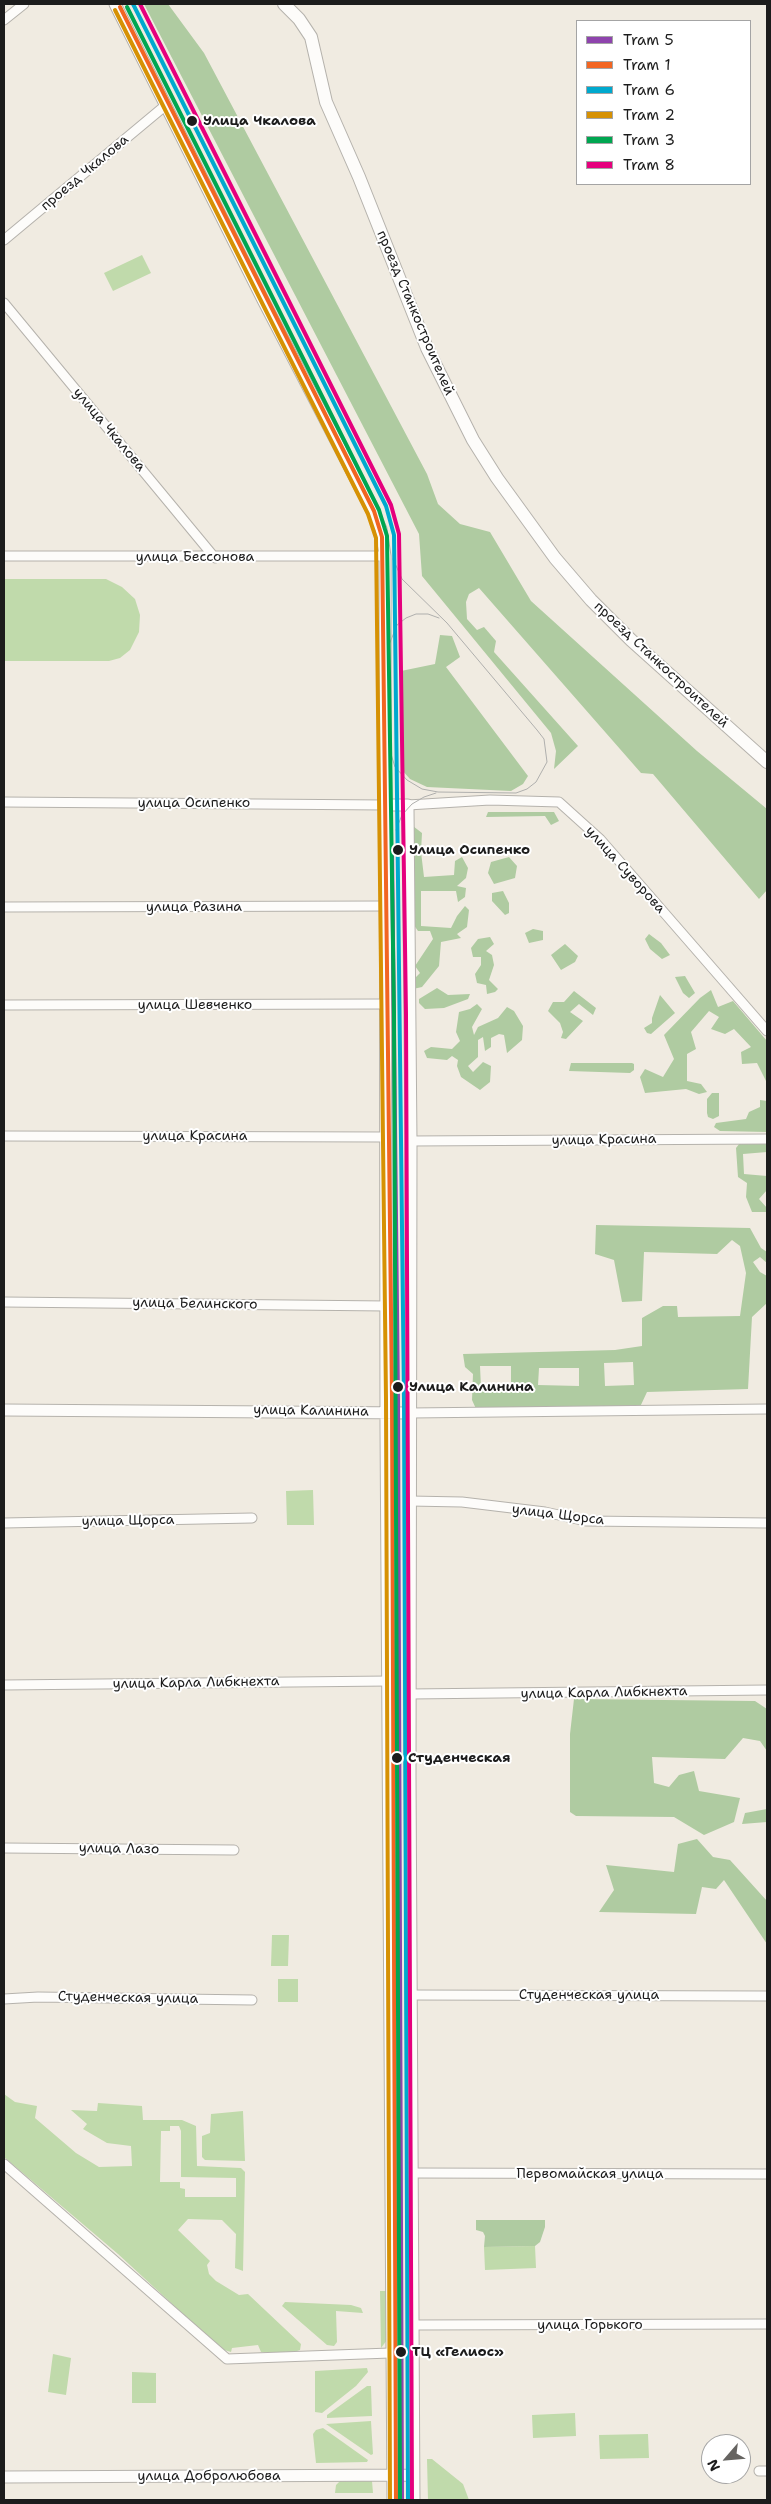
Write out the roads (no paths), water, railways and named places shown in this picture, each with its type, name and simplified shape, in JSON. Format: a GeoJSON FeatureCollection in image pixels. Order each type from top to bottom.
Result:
{"type":"FeatureCollection","features":[{"type":"Feature","properties":{"kind":"main road","name":"проезд Станкостроителей"},"geometry":{"type":"LineString","coordinates":[[284,4],[299,19],[311,38],[326,102],[365,192],[427,348],[473,440],[497,478],[543,543],[591,600],[631,640],[767,762]]}},
{"type":"Feature","properties":{"kind":"street"},"geometry":{"type":"LineString","coordinates":[[4,20],[24,4]]}},
{"type":"Feature","properties":{"kind":"street"},"geometry":{"type":"LineString","coordinates":[[115,4],[294,362],[381,529],[385,556],[386,1412],[389,1681],[390,2353],[393,2500]]}},
{"type":"Feature","properties":{"kind":"street","name":"проезд Чкалова"},"geometry":{"type":"LineString","coordinates":[[4,240],[166,105]]}},
{"type":"Feature","properties":{"kind":"street","name":"улица Чкалова"},"geometry":{"type":"LineString","coordinates":[[4,303],[215,558]]}},
{"type":"Feature","properties":{"kind":"street","name":"улица Бессонова"},"geometry":{"type":"LineString","coordinates":[[4,556],[215,558],[385,556]]}},
{"type":"Feature","properties":{"kind":"street","name":"улица Суворова"},"geometry":{"type":"LineString","coordinates":[[408,805],[490,800],[559,802],[600,839],[767,1032]]}},
{"type":"Feature","properties":{"kind":"street","name":"улица Осипенко"},"geometry":{"type":"LineString","coordinates":[[4,802],[384,805]]}},
{"type":"Feature","properties":{"kind":"street"},"geometry":{"type":"LineString","coordinates":[[384,805],[408,805],[411,1141],[410,1694],[414,2500]]}},
{"type":"Feature","properties":{"kind":"street","name":"улица Разина"},"geometry":{"type":"LineString","coordinates":[[4,907],[385,906]]}},
{"type":"Feature","properties":{"kind":"street","name":"улица Шевченко"},"geometry":{"type":"LineString","coordinates":[[4,1005],[385,1004]]}},
{"type":"Feature","properties":{"kind":"street","name":"улица Красина"},"geometry":{"type":"LineString","coordinates":[[4,1136],[386,1137]]}},
{"type":"Feature","properties":{"kind":"street","name":"улица Красина"},"geometry":{"type":"LineString","coordinates":[[411,1141],[767,1139]]}},
{"type":"Feature","properties":{"kind":"street","name":"улица Белинского"},"geometry":{"type":"LineString","coordinates":[[4,1302],[386,1306]]}},
{"type":"Feature","properties":{"kind":"street","name":"улица Калинина"},"geometry":{"type":"LineString","coordinates":[[4,1410],[411,1413],[767,1409]]}},
{"type":"Feature","properties":{"kind":"street","name":"улица Щорса"},"geometry":{"type":"LineString","coordinates":[[410,1501],[462,1502],[545,1512],[586,1522],[767,1523]]}},
{"type":"Feature","properties":{"kind":"street","name":"улица Щорса"},"geometry":{"type":"LineString","coordinates":[[4,1523],[252,1518]]}},
{"type":"Feature","properties":{"kind":"street","name":"улица Карла Либкнехта"},"geometry":{"type":"LineString","coordinates":[[4,1685],[389,1681]]}},
{"type":"Feature","properties":{"kind":"street","name":"улица Карла Либкнехта"},"geometry":{"type":"LineString","coordinates":[[410,1694],[767,1690]]}},
{"type":"Feature","properties":{"kind":"street","name":"улица Лазо"},"geometry":{"type":"LineString","coordinates":[[4,1848],[234,1850]]}},
{"type":"Feature","properties":{"kind":"street","name":"Студенческая улица"},"geometry":{"type":"LineString","coordinates":[[412,1995],[767,1996]]}},
{"type":"Feature","properties":{"kind":"street","name":"Студенческая улица"},"geometry":{"type":"LineString","coordinates":[[4,1999],[38,1997],[252,2000]]}},
{"type":"Feature","properties":{"kind":"street"},"geometry":{"type":"LineString","coordinates":[[4,2164],[227,2359],[390,2353]]}},
{"type":"Feature","properties":{"kind":"street","name":"Первомайская улица"},"geometry":{"type":"LineString","coordinates":[[412,2173],[767,2174]]}},
{"type":"Feature","properties":{"kind":"street","name":"улица Горького"},"geometry":{"type":"LineString","coordinates":[[413,2325],[767,2324]]}},
{"type":"Feature","properties":{"kind":"street","name":"улица Добролюбова"},"geometry":{"type":"LineString","coordinates":[[4,2477],[413,2475]]}},
{"type":"Feature","properties":{"kind":"tram line","name":"6"},"geometry":{"type":"LineString","coordinates":[[133,4],[386,506],[394,535],[404,1399],[408,2500]]}},
{"type":"Feature","properties":{"kind":"tram line","name":"8"},"geometry":{"type":"LineString","coordinates":[[140,4],[391,505],[399,534],[406,1014],[412,2500]]}},
{"type":"Feature","properties":{"kind":"tram line","name":"1"},"geometry":{"type":"LineString","coordinates":[[120,7],[374,511],[382,537],[392,1399],[396,2500]]}},
{"type":"Feature","properties":{"kind":"tram line","name":"3"},"geometry":{"type":"LineString","coordinates":[[127,7],[379,510],[387,536],[394,1014],[400,2500]]}},
{"type":"Feature","properties":{"kind":"tram line","name":"2"},"geometry":{"type":"LineString","coordinates":[[115,10],[368,514],[376,538],[386,1399],[390,2500]]}},
{"type":"Feature","properties":{"kind":"tram line"},"geometry":{"type":"LineString","coordinates":[[390,751],[395,767],[407,780],[422,789],[438,792],[516,793],[527,789],[536,782],[547,762],[544,739],[447,623],[402,579],[393,559]]}},
{"type":"Feature","properties":{"kind":"tram line"},"geometry":{"type":"LineString","coordinates":[[389,645],[397,625],[406,618],[416,614],[428,614],[439,618]]}},
{"type":"Feature","properties":{"kind":"tram line"},"geometry":{"type":"LineString","coordinates":[[396,830],[402,815],[412,804],[436,793]]}},
{"type":"Feature","properties":{"kind":"tram line","name":"5"},"geometry":{"type":"LineString","coordinates":[[392,849],[398,1399],[402,2500]]}},
{"type":"Feature","properties":{"kind":"place","name":"Улица Чкалова"},"geometry":{"type":"Point","coordinates":[192,121]}},
{"type":"Feature","properties":{"kind":"place","name":"Улица Осипенко"},"geometry":{"type":"Point","coordinates":[398,850]}},
{"type":"Feature","properties":{"kind":"place","name":"Улица Калинина"},"geometry":{"type":"Point","coordinates":[398,1387]}},
{"type":"Feature","properties":{"kind":"place","name":"Студенческая"},"geometry":{"type":"Point","coordinates":[397,1758]}},
{"type":"Feature","properties":{"kind":"place","name":"ТЦ «Гелиос»"},"geometry":{"type":"Point","coordinates":[401,2352]}}]}
